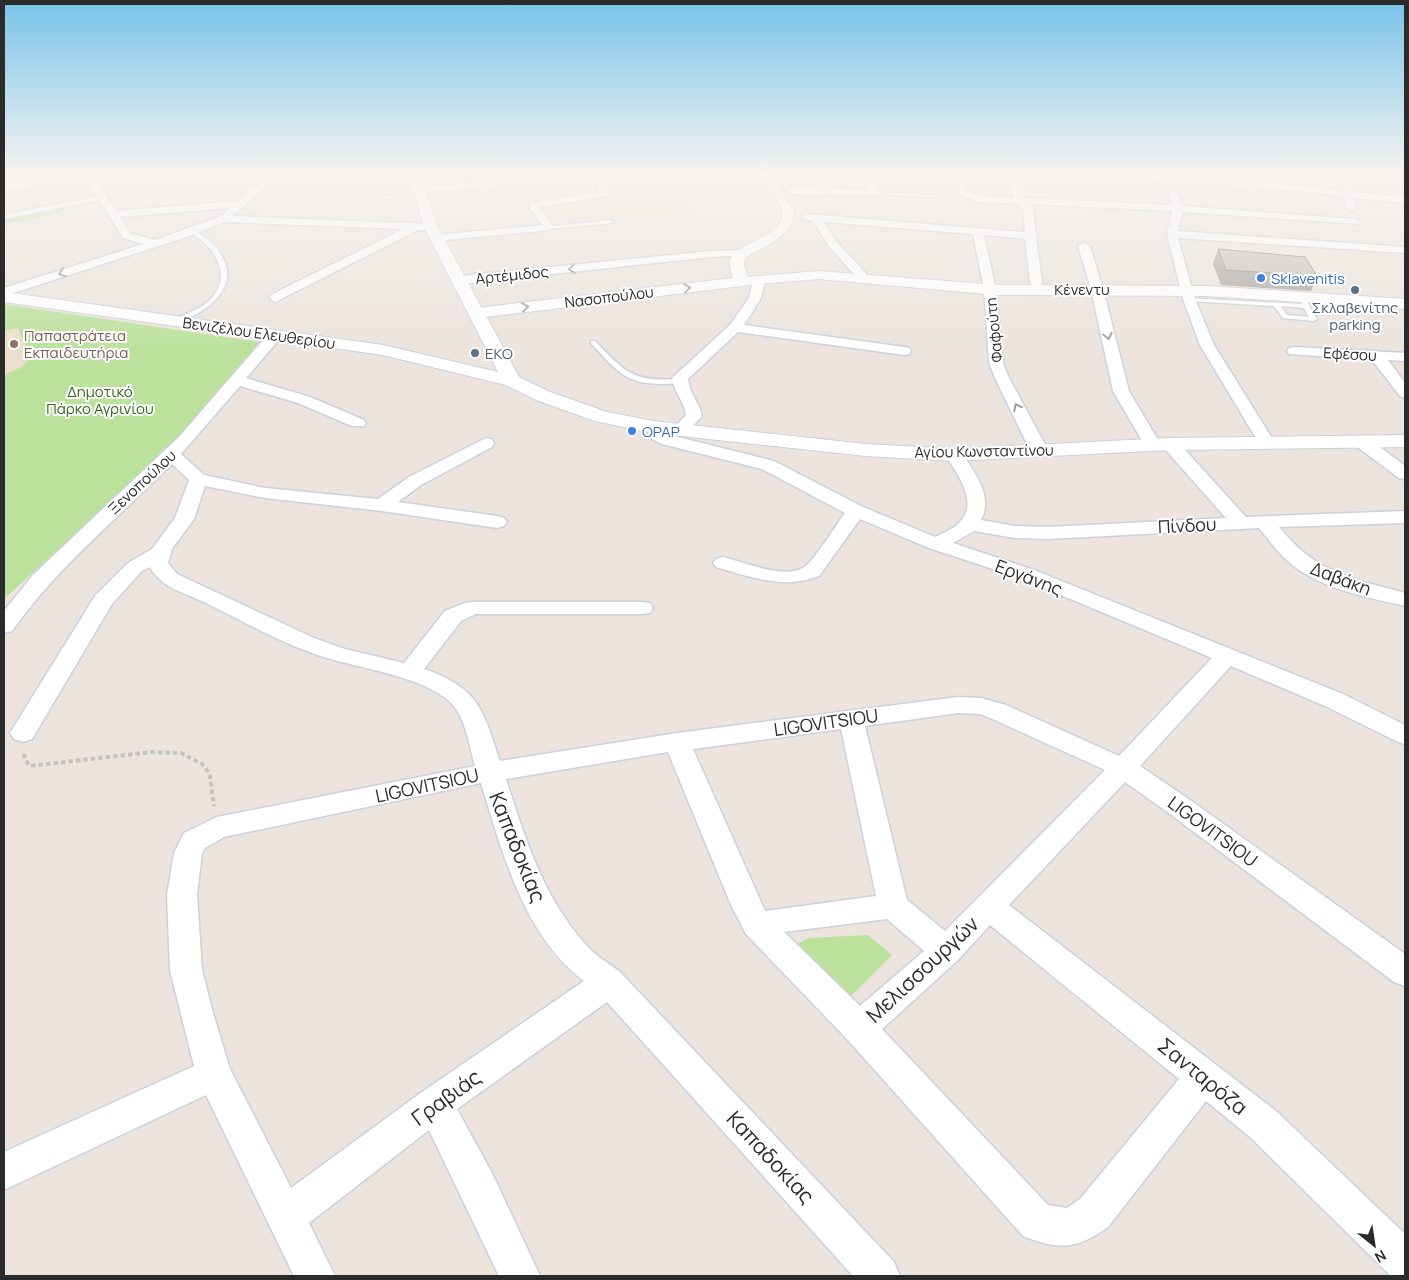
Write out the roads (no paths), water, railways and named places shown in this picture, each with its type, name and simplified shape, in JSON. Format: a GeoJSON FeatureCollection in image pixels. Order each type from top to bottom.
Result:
{"type":"FeatureCollection","features":[{"type":"Feature","properties":{"kind":"main road"},"geometry":{"type":"LineString","coordinates":[[428,232],[460,280],[512,381]]}},
{"type":"Feature","properties":{"kind":"main road"},"geometry":{"type":"LineString","coordinates":[[742,282],[736,261],[743,253],[772,237],[778,232]]}},
{"type":"Feature","properties":{"kind":"main road"},"geometry":{"type":"LineString","coordinates":[[757,274],[794,232]]}},
{"type":"Feature","properties":{"kind":"main road","name":"Κένεντυ"},"geometry":{"type":"LineString","coordinates":[[757,274],[818,275],[990,289],[1097,289],[1303,301],[1405,304]]}},
{"type":"Feature","properties":{"kind":"main road","name":"Νασοπούλου"},"geometry":{"type":"LineString","coordinates":[[477,313],[742,282],[757,274]]}},
{"type":"Feature","properties":{"kind":"main road","name":"Βενιζέλου Ελευθερίου"},"geometry":{"type":"LineString","coordinates":[[4,296],[383,350],[512,381]]}},
{"type":"Feature","properties":{"kind":"main road","name":"Αγίου Κωνσταντίνου"},"geometry":{"type":"LineString","coordinates":[[512,381],[543,396],[602,417],[653,427],[886,451],[954,455],[1162,444],[1405,441]]}},
{"type":"Feature","properties":{"kind":"street"},"geometry":{"type":"LineString","coordinates":[[124,232],[127,236],[152,243]]}},
{"type":"Feature","properties":{"kind":"street"},"geometry":{"type":"LineString","coordinates":[[4,292],[152,243],[192,232]]}},
{"type":"Feature","properties":{"kind":"street"},"geometry":{"type":"LineString","coordinates":[[275,298],[426,232]]}},
{"type":"Feature","properties":{"kind":"street"},"geometry":{"type":"LineString","coordinates":[[823,232],[864,278]]}},
{"type":"Feature","properties":{"kind":"street"},"geometry":{"type":"LineString","coordinates":[[978,232],[1032,236]]}},
{"type":"Feature","properties":{"kind":"street","name":"Φαφούτη"},"geometry":{"type":"LineString","coordinates":[[978,232],[990,289],[996,362],[1001,376],[1039,450]]}},
{"type":"Feature","properties":{"kind":"street"},"geometry":{"type":"LineString","coordinates":[[1031,232],[1033,268],[1037,289]]}},
{"type":"Feature","properties":{"kind":"street"},"geometry":{"type":"LineString","coordinates":[[1339,232],[1361,235],[1405,250]]}},
{"type":"Feature","properties":{"kind":"street"},"geometry":{"type":"LineString","coordinates":[[1267,443],[1207,345],[1189,295],[1172,234],[1361,235]]}},
{"type":"Feature","properties":{"kind":"street"},"geometry":{"type":"LineString","coordinates":[[1084,246],[1097,289],[1121,392],[1162,444],[1241,522]]}},
{"type":"Feature","properties":{"kind":"street","name":"Αρτέμιδος"},"geometry":{"type":"LineString","coordinates":[[460,280],[711,254],[743,253]]}},
{"type":"Feature","properties":{"kind":"street"},"geometry":{"type":"LineString","coordinates":[[680,430],[694,416],[692,404],[679,381],[682,374],[735,328],[755,298],[757,274]]}},
{"type":"Feature","properties":{"kind":"street"},"geometry":{"type":"LineString","coordinates":[[735,328],[904,351]]}},
{"type":"Feature","properties":{"kind":"street","name":"Ξενοπούλου"},"geometry":{"type":"LineString","coordinates":[[4,626],[19,602],[45,573],[172,455],[276,335]]}},
{"type":"Feature","properties":{"kind":"street","name":"Εφέσου"},"geometry":{"type":"LineString","coordinates":[[1294,351],[1405,357]]}},
{"type":"Feature","properties":{"kind":"street"},"geometry":{"type":"LineString","coordinates":[[1376,355],[1405,393]]}},
{"type":"Feature","properties":{"kind":"street"},"geometry":{"type":"LineString","coordinates":[[237,380],[304,400],[358,422]]}},
{"type":"Feature","properties":{"kind":"street","name":"Εργάνης"},"geometry":{"type":"LineString","coordinates":[[653,427],[658,435],[668,440],[768,466],[856,510],[936,544],[1027,574],[1334,700],[1405,735]]}},
{"type":"Feature","properties":{"kind":"street"},"geometry":{"type":"LineString","coordinates":[[768,466],[779,440]]}},
{"type":"Feature","properties":{"kind":"street"},"geometry":{"type":"LineString","coordinates":[[1362,442],[1405,474]]}},
{"type":"Feature","properties":{"kind":"street"},"geometry":{"type":"LineString","coordinates":[[382,505],[415,481],[486,443]]}},
{"type":"Feature","properties":{"kind":"street"},"geometry":{"type":"LineString","coordinates":[[172,455],[198,479],[266,493],[382,505],[498,522]]}},
{"type":"Feature","properties":{"kind":"street"},"geometry":{"type":"LineString","coordinates":[[936,544],[969,524],[976,511],[977,500],[973,487],[954,455]]}},
{"type":"Feature","properties":{"kind":"street"},"geometry":{"type":"LineString","coordinates":[[23,733],[103,601],[135,567],[160,553],[184,519],[198,479]]}},
{"type":"Feature","properties":{"kind":"street"},"geometry":{"type":"LineString","coordinates":[[723,563],[779,577],[794,578],[804,576],[812,572],[856,510]]}},
{"type":"Feature","properties":{"kind":"street","name":"Πίνδου"},"geometry":{"type":"LineString","coordinates":[[969,524],[1029,533],[1241,522],[1405,518]]}},
{"type":"Feature","properties":{"kind":"street","name":"Δαβάκη"},"geometry":{"type":"LineString","coordinates":[[1264,522],[1292,555],[1318,573],[1337,581],[1405,600]]}},
{"type":"Feature","properties":{"kind":"street","name":"Καπαδοκίας"},"geometry":{"type":"LineString","coordinates":[[160,553],[159,567],[169,577],[271,628],[337,653],[409,672],[441,685],[461,698],[472,715],[513,843],[535,898],[559,934],[582,962],[609,982],[880,1276]]}},
{"type":"Feature","properties":{"kind":"street"},"geometry":{"type":"LineString","coordinates":[[409,672],[453,616],[473,608],[642,608]]}},
{"type":"Feature","properties":{"kind":"street","name":"Μελισσουργών"},"geometry":{"type":"LineString","coordinates":[[1204,1076],[1094,1213],[1076,1226],[1060,1228],[1037,1222],[859,1028],[946,951],[1123,768],[1227,656]]}},
{"type":"Feature","properties":{"kind":"street","name":"LIGOVITSIOU"},"geometry":{"type":"LineString","coordinates":[[214,1074],[196,1013],[186,970],[182,904],[188,853],[194,841],[217,828],[490,772],[677,742],[851,718],[958,706],[981,706],[997,710],[1123,768],[1180,806],[1405,972]]}},
{"type":"Feature","properties":{"kind":"street"},"geometry":{"type":"LineString","coordinates":[[851,718],[893,906],[946,951]]}},
{"type":"Feature","properties":{"kind":"street"},"geometry":{"type":"LineString","coordinates":[[677,742],[746,906],[757,925],[859,1028]]}},
{"type":"Feature","properties":{"kind":"street"},"geometry":{"type":"LineString","coordinates":[[757,925],[786,919],[893,906]]}},
{"type":"Feature","properties":{"kind":"street","name":"Σανταρόζα"},"geometry":{"type":"LineString","coordinates":[[988,906],[1263,1124],[1405,1262]]}},
{"type":"Feature","properties":{"kind":"street","name":"Γραβιάς"},"geometry":{"type":"LineString","coordinates":[[286,1216],[435,1104],[609,982]]}},
{"type":"Feature","properties":{"kind":"street"},"geometry":{"type":"LineString","coordinates":[[4,1171],[214,1074],[315,1276]]}},
{"type":"Feature","properties":{"kind":"street"},"geometry":{"type":"LineString","coordinates":[[435,1104],[479,1189],[520,1276]]}},
{"type":"Feature","properties":{"kind":"lane"},"geometry":{"type":"LineString","coordinates":[[176,321],[212,302],[224,279],[218,250],[203,236],[192,232]]}},
{"type":"Feature","properties":{"kind":"lane"},"geometry":{"type":"LineString","coordinates":[[1189,295],[1276,304],[1303,301],[1314,319],[1285,317],[1276,304]]}},
{"type":"Feature","properties":{"kind":"lane"},"geometry":{"type":"LineString","coordinates":[[593,342],[620,372],[629,377],[648,383],[679,381]]}},
{"type":"Feature","properties":{"kind":"place","name":"Sklavenitis"},"geometry":{"type":"Point","coordinates":[1261,278]}},
{"type":"Feature","properties":{"kind":"place","name":"Σκλαβενίτης parking"},"geometry":{"type":"Point","coordinates":[1355,290]}},
{"type":"Feature","properties":{"kind":"place","name":"Παπαστράτεια Εκπαιδευτήρια"},"geometry":{"type":"Point","coordinates":[14,344]}},
{"type":"Feature","properties":{"kind":"place","name":"EKO"},"geometry":{"type":"Point","coordinates":[475,353]}},
{"type":"Feature","properties":{"kind":"place","name":"OPAP"},"geometry":{"type":"Point","coordinates":[632,431]}},
{"type":"Feature","properties":{"kind":"park label","name":"Δημοτικό Πάρκο Αγρινίου"},"geometry":{"type":"Point","coordinates":[100,400]}}]}
